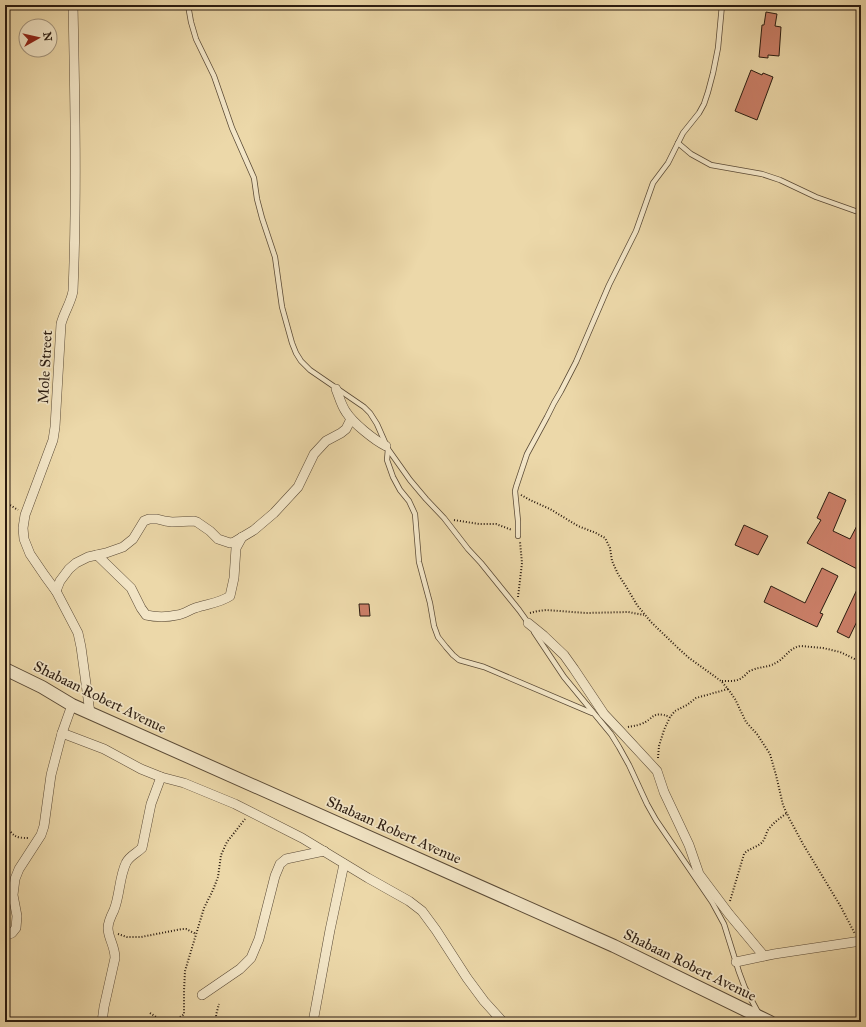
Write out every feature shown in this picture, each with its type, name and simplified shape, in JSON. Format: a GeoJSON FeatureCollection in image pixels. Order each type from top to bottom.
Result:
{"type":"FeatureCollection","features":[{"type":"Feature","properties":{"kind":"street","name":"Mole Street"},"geometry":{"type":"LineString","coordinates":[[73,5],[76,230],[73,291],[72,299],[61,324],[53,440],[25,515],[23,528],[27,548],[56,591],[78,633],[90,712]]}},
{"type":"Feature","properties":{"kind":"street"},"geometry":{"type":"LineString","coordinates":[[336,388],[344,408],[351,419],[387,447]]}},
{"type":"Feature","properties":{"kind":"street"},"geometry":{"type":"LineString","coordinates":[[56,591],[60,581],[69,569],[88,557],[123,548],[133,539],[144,521],[157,519],[172,522],[198,522],[218,539],[232,543],[254,530],[274,513],[298,487],[314,454],[326,442],[346,429],[351,419]]}},
{"type":"Feature","properties":{"kind":"street"},"geometry":{"type":"LineString","coordinates":[[97,555],[131,588],[146,615],[170,616],[178,615],[194,608],[219,601],[231,594],[234,578],[236,548],[242,537]]}},
{"type":"Feature","properties":{"kind":"street"},"geometry":{"type":"LineString","coordinates":[[528,623],[564,655],[599,709],[657,771],[664,792],[689,845],[699,874],[764,956]]}},
{"type":"Feature","properties":{"kind":"street","name":"Shabaan Robert Avenue"},"geometry":{"type":"LineString","coordinates":[[5,669],[42,687],[72,705],[614,946],[766,1020]]}},
{"type":"Feature","properties":{"kind":"street"},"geometry":{"type":"LineString","coordinates":[[5,936],[12,933],[16,928],[17,916],[13,900],[9,892],[19,869],[38,839],[44,826],[52,775],[62,733],[72,705]]}},
{"type":"Feature","properties":{"kind":"street"},"geometry":{"type":"LineString","coordinates":[[62,733],[104,749],[141,769],[161,777],[184,783],[235,804],[302,838],[409,901],[422,911],[471,984],[503,1022]]}},
{"type":"Feature","properties":{"kind":"street"},"geometry":{"type":"LineString","coordinates":[[102,1022],[115,958],[115,951],[108,934],[108,924],[118,899],[120,885],[127,861],[142,848],[151,804],[161,777]]}},
{"type":"Feature","properties":{"kind":"street"},"geometry":{"type":"LineString","coordinates":[[202,995],[240,969],[251,958],[259,939],[275,876],[280,864],[286,859],[324,851]]}},
{"type":"Feature","properties":{"kind":"street"},"geometry":{"type":"LineString","coordinates":[[313,1022],[344,864]]}},
{"type":"Feature","properties":{"kind":"street"},"geometry":{"type":"LineString","coordinates":[[736,962],[764,956],[860,941]]}},
{"type":"Feature","properties":{"kind":"lane"},"geometry":{"type":"LineString","coordinates":[[188,5],[196,39],[214,76],[232,128],[254,178],[262,218],[275,257],[282,307],[296,353],[301,361],[310,370],[364,407],[370,413],[378,424],[387,447],[410,480],[444,518],[523,614],[564,677],[594,713],[619,747],[656,820],[712,902],[721,918],[726,928],[745,988],[766,1020]]}},
{"type":"Feature","properties":{"kind":"lane"},"geometry":{"type":"LineString","coordinates":[[518,536],[515,491],[527,454],[576,362],[609,285],[636,231],[653,183],[668,163],[682,133],[699,113],[708,92],[718,48],[722,5]]}},
{"type":"Feature","properties":{"kind":"lane"},"geometry":{"type":"LineString","coordinates":[[678,143],[691,154],[711,165],[762,174],[780,180],[816,197],[861,213]]}},
{"type":"Feature","properties":{"kind":"lane"},"geometry":{"type":"LineString","coordinates":[[387,447],[387,460],[393,477],[400,490],[409,501],[415,514],[419,562],[438,637],[459,660],[484,667],[594,713]]}},
{"type":"Feature","properties":{"kind":"path"},"geometry":{"type":"LineString","coordinates":[[515,491],[550,509],[578,526],[605,538],[610,548],[612,561],[618,574],[637,605],[646,616],[689,658],[721,681],[728,688],[746,722],[757,734],[770,754],[783,804],[787,813],[803,844],[860,941]]}},
{"type":"Feature","properties":{"kind":"path"},"geometry":{"type":"LineString","coordinates":[[5,502],[25,515]]}},
{"type":"Feature","properties":{"kind":"path"},"geometry":{"type":"LineString","coordinates":[[444,518],[480,524],[496,524],[512,530],[518,536],[521,543],[522,563],[516,606]]}},
{"type":"Feature","properties":{"kind":"path"},"geometry":{"type":"LineString","coordinates":[[523,614],[546,610],[586,613],[628,612],[646,616]]}},
{"type":"Feature","properties":{"kind":"path"},"geometry":{"type":"LineString","coordinates":[[721,681],[738,680],[752,670],[772,665],[793,648],[801,646],[833,650],[861,662]]}},
{"type":"Feature","properties":{"kind":"path"},"geometry":{"type":"LineString","coordinates":[[657,771],[659,746],[664,730],[670,717],[675,711],[687,705],[696,698],[728,688]]}},
{"type":"Feature","properties":{"kind":"path"},"geometry":{"type":"LineString","coordinates":[[617,728],[640,725],[656,714],[670,717]]}},
{"type":"Feature","properties":{"kind":"path"},"geometry":{"type":"LineString","coordinates":[[169,1022],[182,1016],[184,1013],[185,971],[204,908],[218,877],[221,855],[228,842],[250,812]]}},
{"type":"Feature","properties":{"kind":"path"},"geometry":{"type":"LineString","coordinates":[[728,912],[744,854],[747,850],[760,844],[774,823],[787,813]]}},
{"type":"Feature","properties":{"kind":"path"},"geometry":{"type":"LineString","coordinates":[[5,825],[14,836],[19,838],[38,839]]}},
{"type":"Feature","properties":{"kind":"path"},"geometry":{"type":"LineString","coordinates":[[108,929],[122,935],[133,937],[141,937],[182,929],[186,929],[196,934]]}},
{"type":"Feature","properties":{"kind":"path"},"geometry":{"type":"LineString","coordinates":[[217,1022],[216,1015],[219,1004]]}},
{"type":"Feature","properties":{"kind":"path"},"geometry":{"type":"LineString","coordinates":[[150,1013],[164,1022]]}},
{"type":"Feature","properties":{"kind":"building"},"geometry":{"type":"Polygon","coordinates":[[[766,12],[777,14],[775,26],[781,27],[779,56],[768,55],[768,58],[759,57],[762,25],[764,25],[766,12]]]}},
{"type":"Feature","properties":{"kind":"building"},"geometry":{"type":"Polygon","coordinates":[[[751,70],[762,75],[763,73],[773,77],[757,120],[735,111],[751,70]]]}},
{"type":"Feature","properties":{"kind":"building"},"geometry":{"type":"Polygon","coordinates":[[[829,492],[846,500],[833,531],[850,539],[861,518],[861,571],[807,543],[821,520],[817,518],[829,492]]]}},
{"type":"Feature","properties":{"kind":"building"},"geometry":{"type":"Polygon","coordinates":[[[744,525],[768,536],[758,555],[735,545],[744,525]]]}},
{"type":"Feature","properties":{"kind":"building"},"geometry":{"type":"Polygon","coordinates":[[[822,568],[838,576],[820,613],[823,614],[817,627],[764,602],[771,586],[805,603],[822,568]]]}},
{"type":"Feature","properties":{"kind":"building"},"geometry":{"type":"Polygon","coordinates":[[[861,581],[861,613],[849,638],[837,632],[861,581]]]}},
{"type":"Feature","properties":{"kind":"building"},"geometry":{"type":"Polygon","coordinates":[[[359,604],[369,604],[370,616],[360,616],[359,604]]]}}]}
